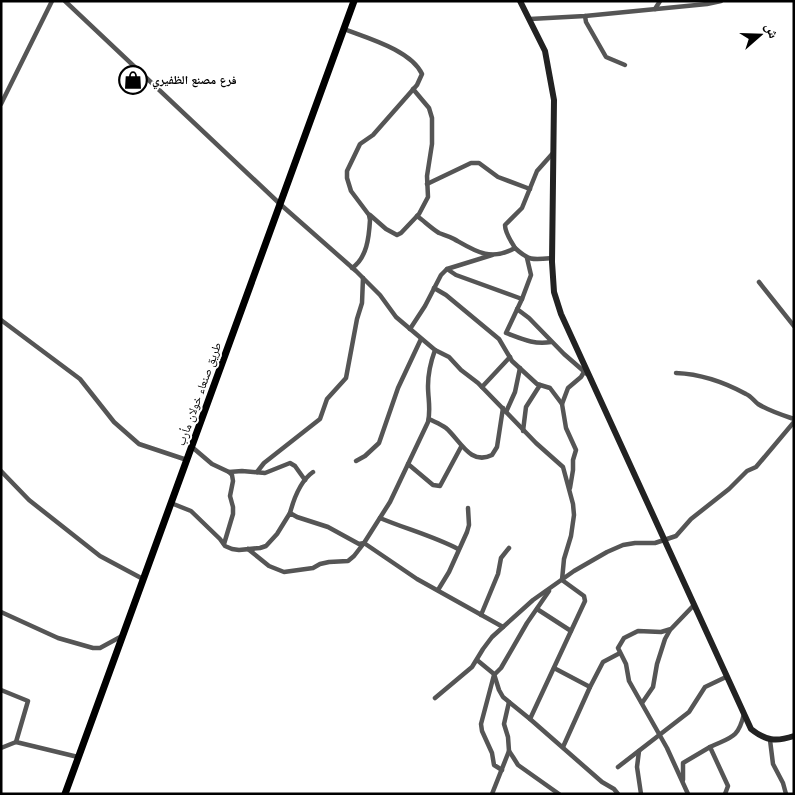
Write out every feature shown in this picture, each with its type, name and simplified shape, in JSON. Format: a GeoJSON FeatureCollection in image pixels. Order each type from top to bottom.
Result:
{"type":"FeatureCollection","features":[{"type":"Feature","properties":{"kind":"main road","name":"طريق صنعاء خولان مأرب"},"geometry":{"type":"LineString","coordinates":[[65,794],[354,1]]}},
{"type":"Feature","properties":{"kind":"street"},"geometry":{"type":"LineString","coordinates":[[1,104],[52,1]]}},
{"type":"Feature","properties":{"kind":"street"},"geometry":{"type":"LineString","coordinates":[[65,1],[280,204],[363,278],[380,295],[396,316],[435,350],[449,356],[524,431],[561,464],[573,504],[573,526],[564,559],[562,580]]}},
{"type":"Feature","properties":{"kind":"street"},"geometry":{"type":"LineString","coordinates":[[520,1],[545,51],[554,100],[552,258],[554,292],[561,314],[751,729],[760,736],[770,740],[794,736]]}},
{"type":"Feature","properties":{"kind":"street"},"geometry":{"type":"LineString","coordinates":[[656,9],[660,1]]}},
{"type":"Feature","properties":{"kind":"street"},"geometry":{"type":"LineString","coordinates":[[530,20],[707,4],[721,1]]}},
{"type":"Feature","properties":{"kind":"street"},"geometry":{"type":"LineString","coordinates":[[585,16],[586,22],[606,57],[625,65]]}},
{"type":"Feature","properties":{"kind":"street"},"geometry":{"type":"LineString","coordinates":[[344,29],[391,48],[414,63],[422,74],[413,89],[372,135],[360,144],[347,171],[351,191],[369,214],[386,229],[397,235],[417,216],[428,197],[428,163],[432,136],[432,118],[429,108],[413,89]]}},
{"type":"Feature","properties":{"kind":"street"},"geometry":{"type":"LineString","coordinates":[[552,258],[534,260],[527,258],[515,248],[508,236],[506,225],[522,208],[537,171],[553,152]]}},
{"type":"Feature","properties":{"kind":"street"},"geometry":{"type":"LineString","coordinates":[[427,184],[471,163],[479,163],[498,177],[530,189]]}},
{"type":"Feature","properties":{"kind":"street"},"geometry":{"type":"LineString","coordinates":[[352,268],[359,263],[364,255],[370,226],[369,214]]}},
{"type":"Feature","properties":{"kind":"street"},"geometry":{"type":"LineString","coordinates":[[417,216],[440,233],[454,238],[473,251],[493,255]]}},
{"type":"Feature","properties":{"kind":"street"},"geometry":{"type":"LineString","coordinates":[[410,328],[425,306],[441,275],[447,270],[515,248]]}},
{"type":"Feature","properties":{"kind":"street"},"geometry":{"type":"LineString","coordinates":[[499,340],[506,333],[531,274],[527,258]]}},
{"type":"Feature","properties":{"kind":"street"},"geometry":{"type":"LineString","coordinates":[[447,270],[522,299]]}},
{"type":"Feature","properties":{"kind":"street"},"geometry":{"type":"LineString","coordinates":[[257,472],[270,458],[320,418],[327,399],[346,378],[357,318],[362,302],[363,278]]}},
{"type":"Feature","properties":{"kind":"street"},"geometry":{"type":"LineString","coordinates":[[759,282],[794,326]]}},
{"type":"Feature","properties":{"kind":"street"},"geometry":{"type":"LineString","coordinates":[[434,288],[446,295],[499,340],[520,368],[540,385],[550,388],[562,404],[566,428],[576,450],[573,460],[570,491]]}},
{"type":"Feature","properties":{"kind":"street"},"geometry":{"type":"LineString","coordinates":[[517,309],[530,318],[551,342],[587,374]]}},
{"type":"Feature","properties":{"kind":"street"},"geometry":{"type":"LineString","coordinates":[[1,320],[80,379],[114,422],[139,444],[187,460]]}},
{"type":"Feature","properties":{"kind":"street"},"geometry":{"type":"LineString","coordinates":[[506,333],[534,343],[551,342]]}},
{"type":"Feature","properties":{"kind":"street"},"geometry":{"type":"LineString","coordinates":[[356,462],[379,443],[398,388],[421,339]]}},
{"type":"Feature","properties":{"kind":"street"},"geometry":{"type":"LineString","coordinates":[[248,549],[269,566],[284,572],[313,568],[329,562],[348,560],[354,556],[390,502],[429,419],[428,384],[435,350]]}},
{"type":"Feature","properties":{"kind":"street"},"geometry":{"type":"LineString","coordinates":[[482,387],[510,357]]}},
{"type":"Feature","properties":{"kind":"street"},"geometry":{"type":"LineString","coordinates":[[429,419],[446,428],[462,447],[472,455],[482,458],[492,455],[497,447],[504,410],[515,392],[520,368]]}},
{"type":"Feature","properties":{"kind":"street"},"geometry":{"type":"LineString","coordinates":[[435,698],[472,668],[483,649],[503,627],[533,600],[587,563],[623,545],[665,541],[676,536],[691,518],[729,489],[746,471],[756,467],[781,439],[794,420],[766,408],[750,396],[721,382],[695,374],[676,373]]}},
{"type":"Feature","properties":{"kind":"street"},"geometry":{"type":"LineString","coordinates":[[562,404],[568,388],[587,374]]}},
{"type":"Feature","properties":{"kind":"street"},"geometry":{"type":"LineString","coordinates":[[524,431],[526,407],[540,385]]}},
{"type":"Feature","properties":{"kind":"street"},"geometry":{"type":"LineString","coordinates":[[192,447],[212,464],[229,472],[265,473],[290,463],[295,466],[305,480]]}},
{"type":"Feature","properties":{"kind":"street"},"geometry":{"type":"LineString","coordinates":[[408,464],[433,485],[440,486],[462,447]]}},
{"type":"Feature","properties":{"kind":"street"},"geometry":{"type":"LineString","coordinates":[[1,471],[29,500],[100,556],[143,579]]}},
{"type":"Feature","properties":{"kind":"street"},"geometry":{"type":"LineString","coordinates":[[224,544],[233,514],[230,496],[233,481],[229,472]]}},
{"type":"Feature","properties":{"kind":"street"},"geometry":{"type":"LineString","coordinates":[[171,503],[191,511],[224,544],[232,549],[266,546],[278,534],[298,492],[305,480],[314,472]]}},
{"type":"Feature","properties":{"kind":"street"},"geometry":{"type":"LineString","coordinates":[[438,590],[449,572],[467,532],[469,525],[468,508]]}},
{"type":"Feature","properties":{"kind":"street"},"geometry":{"type":"LineString","coordinates":[[290,512],[297,517],[328,527],[359,544],[364,543],[417,579],[503,627]]}},
{"type":"Feature","properties":{"kind":"street"},"geometry":{"type":"LineString","coordinates":[[380,518],[408,530],[431,536],[458,549]]}},
{"type":"Feature","properties":{"kind":"street"},"geometry":{"type":"LineString","coordinates":[[481,615],[498,574],[501,558],[509,548]]}},
{"type":"Feature","properties":{"kind":"street"},"geometry":{"type":"LineString","coordinates":[[530,718],[585,601],[585,598],[562,580]]}},
{"type":"Feature","properties":{"kind":"street"},"geometry":{"type":"LineString","coordinates":[[502,770],[494,765],[481,724],[494,675],[501,668],[549,590]]}},
{"type":"Feature","properties":{"kind":"street"},"geometry":{"type":"LineString","coordinates":[[642,703],[653,687],[657,664],[665,639],[671,629],[694,605]]}},
{"type":"Feature","properties":{"kind":"street"},"geometry":{"type":"LineString","coordinates":[[537,609],[572,631]]}},
{"type":"Feature","properties":{"kind":"street"},"geometry":{"type":"LineString","coordinates":[[1,612],[58,638],[93,648],[100,648],[122,636]]}},
{"type":"Feature","properties":{"kind":"street"},"geometry":{"type":"LineString","coordinates":[[671,629],[661,632],[638,631],[624,638],[620,644],[620,653],[626,664],[629,681],[667,748],[688,794]]}},
{"type":"Feature","properties":{"kind":"street"},"geometry":{"type":"LineString","coordinates":[[563,747],[603,662],[620,653]]}},
{"type":"Feature","properties":{"kind":"street"},"geometry":{"type":"LineString","coordinates":[[476,660],[494,675],[503,697],[618,794]]}},
{"type":"Feature","properties":{"kind":"street"},"geometry":{"type":"LineString","coordinates":[[554,668],[590,687]]}},
{"type":"Feature","properties":{"kind":"street"},"geometry":{"type":"LineString","coordinates":[[618,767],[689,712],[705,687],[726,677]]}},
{"type":"Feature","properties":{"kind":"street"},"geometry":{"type":"LineString","coordinates":[[1,690],[28,702],[16,742]]}},
{"type":"Feature","properties":{"kind":"street"},"geometry":{"type":"LineString","coordinates":[[510,702],[504,724],[510,751],[518,765],[559,794]]}},
{"type":"Feature","properties":{"kind":"street"},"geometry":{"type":"LineString","coordinates":[[683,782],[683,763],[710,747],[736,735],[741,728],[744,714]]}},
{"type":"Feature","properties":{"kind":"street"},"geometry":{"type":"LineString","coordinates":[[770,740],[773,764],[783,783],[786,794]]}},
{"type":"Feature","properties":{"kind":"street"},"geometry":{"type":"LineString","coordinates":[[1,748],[16,742],[78,757]]}},
{"type":"Feature","properties":{"kind":"street"},"geometry":{"type":"LineString","coordinates":[[710,747],[728,786],[724,794]]}},
{"type":"Feature","properties":{"kind":"street"},"geometry":{"type":"LineString","coordinates":[[492,794],[510,751]]}},
{"type":"Feature","properties":{"kind":"street"},"geometry":{"type":"LineString","coordinates":[[639,751],[637,767],[640,794]]}},
{"type":"Feature","properties":{"kind":"place","name":"فرع مصنع الظفيري"},"geometry":{"type":"Point","coordinates":[133,80]}}]}
